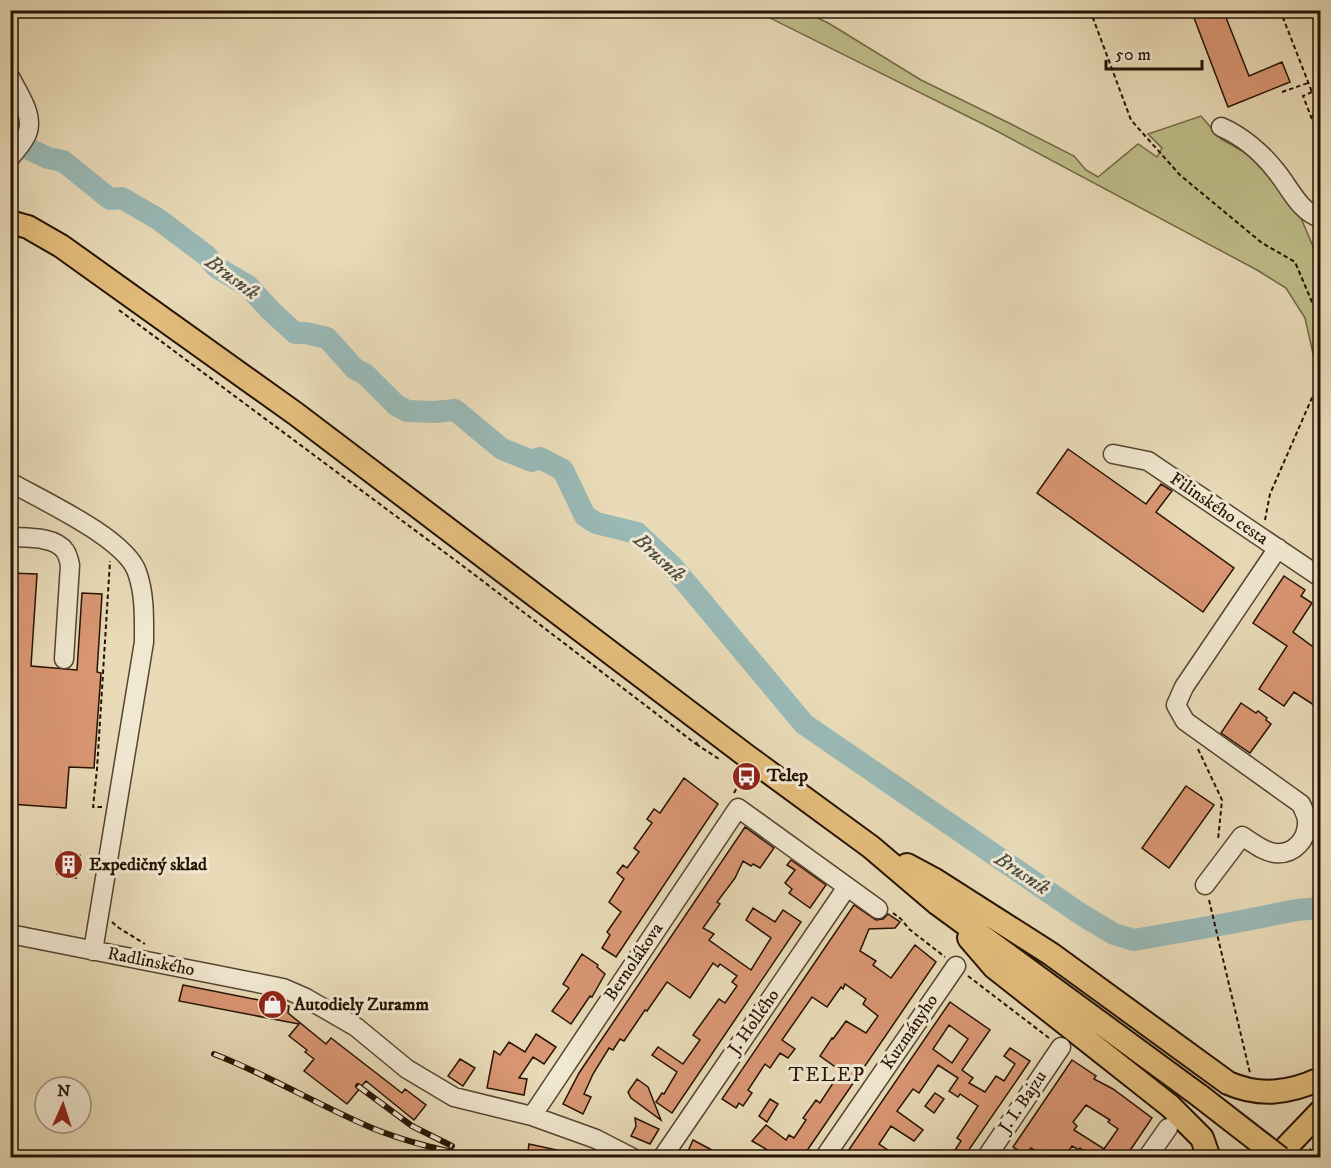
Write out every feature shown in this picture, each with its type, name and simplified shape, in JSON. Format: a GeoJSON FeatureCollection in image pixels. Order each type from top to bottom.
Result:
{"type":"FeatureCollection","features":[{"type":"Feature","properties":{"kind":"main road"},"geometry":{"type":"LineString","coordinates":[[10,222],[38,232],[61,246],[296,414],[748,757],[871,847],[938,904],[1200,1096],[1278,1158],[1320,1112]]}},
{"type":"Feature","properties":{"kind":"main road"},"geometry":{"type":"LineString","coordinates":[[871,847],[935,880],[1051,954],[1228,1083],[1255,1092],[1274,1093],[1295,1090],[1320,1079]]}},
{"type":"Feature","properties":{"kind":"main road"},"geometry":{"type":"LineString","coordinates":[[938,904],[994,967],[1170,1106],[1202,1138],[1209,1158]]}},
{"type":"Feature","properties":{"kind":"street"},"geometry":{"type":"LineString","coordinates":[[10,77],[26,110],[28,132],[10,158]]}},
{"type":"Feature","properties":{"kind":"street"},"geometry":{"type":"LineString","coordinates":[[1221,127],[1235,133],[1245,141],[1274,169],[1306,211],[1320,218]]}},
{"type":"Feature","properties":{"kind":"street","name":"Filinského cesta"},"geometry":{"type":"LineString","coordinates":[[1113,454],[1148,461],[1320,577]]}},
{"type":"Feature","properties":{"kind":"street","name":"Radlinského"},"geometry":{"type":"LineString","coordinates":[[10,482],[103,535],[130,558],[137,572],[144,614],[144,642],[93,951],[283,988],[306,998],[356,1027],[407,1069],[454,1097],[532,1116],[596,1139],[633,1158]]}},
{"type":"Feature","properties":{"kind":"street"},"geometry":{"type":"LineString","coordinates":[[10,537],[58,544],[66,552],[70,565],[64,659]]}},
{"type":"Feature","properties":{"kind":"street"},"geometry":{"type":"LineString","coordinates":[[1205,885],[1242,836],[1273,853],[1283,853],[1296,848],[1314,825],[1301,804],[1185,721],[1176,705],[1184,687],[1278,548]]}},
{"type":"Feature","properties":{"kind":"street"},"geometry":{"type":"LineString","coordinates":[[736,801],[878,909]]}},
{"type":"Feature","properties":{"kind":"street","name":"Bernolákova"},"geometry":{"type":"LineString","coordinates":[[532,1116],[736,801]]}},
{"type":"Feature","properties":{"kind":"street","name":"J. Hollého"},"geometry":{"type":"LineString","coordinates":[[662,1158],[847,887]]}},
{"type":"Feature","properties":{"kind":"street"},"geometry":{"type":"LineString","coordinates":[[10,934],[93,951]]}},
{"type":"Feature","properties":{"kind":"street","name":"Kuzmányho"},"geometry":{"type":"LineString","coordinates":[[824,1158],[956,966]]}},
{"type":"Feature","properties":{"kind":"street","name":"J. I. Bajzu"},"geometry":{"type":"LineString","coordinates":[[986,1158],[1061,1047]]}},
{"type":"Feature","properties":{"kind":"street"},"geometry":{"type":"LineString","coordinates":[[1147,1158],[1168,1128]]}},
{"type":"Feature","properties":{"kind":"path"},"geometry":{"type":"LineString","coordinates":[[1090,10],[1131,120],[1180,175],[1262,243],[1295,262],[1320,321]]}},
{"type":"Feature","properties":{"kind":"path"},"geometry":{"type":"LineString","coordinates":[[1280,10],[1312,92]]}},
{"type":"Feature","properties":{"kind":"path"},"geometry":{"type":"LineString","coordinates":[[1282,92],[1308,83]]}},
{"type":"Feature","properties":{"kind":"path"},"geometry":{"type":"LineString","coordinates":[[1320,89],[1303,96],[1320,140]]}},
{"type":"Feature","properties":{"kind":"path"},"geometry":{"type":"LineString","coordinates":[[1311,116],[1320,113]]}},
{"type":"Feature","properties":{"kind":"path"},"geometry":{"type":"LineString","coordinates":[[1261,537],[1270,494],[1318,384],[1320,370]]}},
{"type":"Feature","properties":{"kind":"path"},"geometry":{"type":"LineString","coordinates":[[110,556],[93,807],[116,808]]}},
{"type":"Feature","properties":{"kind":"path"},"geometry":{"type":"LineString","coordinates":[[1185,721],[1222,800],[1218,844]]}},
{"type":"Feature","properties":{"kind":"path"},"geometry":{"type":"LineString","coordinates":[[736,801],[739,783]]}},
{"type":"Feature","properties":{"kind":"path"},"geometry":{"type":"LineString","coordinates":[[878,909],[883,907],[902,919],[909,929],[988,993],[1061,1047]]}},
{"type":"Feature","properties":{"kind":"path"},"geometry":{"type":"LineString","coordinates":[[1212,915],[1253,1081]]}},
{"type":"Feature","properties":{"kind":"path"},"geometry":{"type":"LineString","coordinates":[[1302,1158],[1320,1140]]}},
{"type":"Feature","properties":{"kind":"green space"},"geometry":{"type":"Polygon","coordinates":[[[756,11],[804,11],[830,24],[921,80],[1074,156],[1086,170],[1098,177],[1138,144],[1157,157],[1162,148],[1148,134],[1201,116],[1221,139],[1256,159],[1298,211],[1320,263],[1320,409],[1313,403],[1317,371],[1305,318],[1286,288],[1257,270],[991,128],[756,11]]]}},
{"type":"Feature","properties":{"kind":"building"},"geometry":{"type":"Polygon","coordinates":[[[1191,10],[1223,10],[1249,76],[1282,62],[1290,82],[1228,107],[1191,10]]]}},
{"type":"Feature","properties":{"kind":"building"},"geometry":{"type":"Polygon","coordinates":[[[1068,449],[1146,504],[1161,484],[1172,491],[1156,512],[1234,568],[1203,612],[1037,493],[1068,449]]]}},
{"type":"Feature","properties":{"kind":"building"},"geometry":{"type":"Polygon","coordinates":[[[10,573],[37,574],[31,666],[77,670],[82,593],[102,594],[97,672],[101,673],[94,768],[69,767],[66,808],[10,804],[10,573]]]}},
{"type":"Feature","properties":{"kind":"building"},"geometry":{"type":"Polygon","coordinates":[[[1284,576],[1305,590],[1301,596],[1312,603],[1293,632],[1320,652],[1320,709],[1294,692],[1284,706],[1259,689],[1287,646],[1253,623],[1284,576]]]}},
{"type":"Feature","properties":{"kind":"building"},"geometry":{"type":"Polygon","coordinates":[[[1241,703],[1256,713],[1258,711],[1271,724],[1250,753],[1221,733],[1241,703]]]}},
{"type":"Feature","properties":{"kind":"building"},"geometry":{"type":"Polygon","coordinates":[[[684,778],[718,804],[616,957],[602,948],[610,935],[607,932],[621,912],[609,902],[624,879],[617,873],[623,865],[627,868],[639,852],[634,848],[652,823],[647,819],[654,809],[660,813],[684,778]]]}},
{"type":"Feature","properties":{"kind":"building"},"geometry":{"type":"Polygon","coordinates":[[[1186,786],[1214,805],[1169,868],[1142,848],[1186,786]]]}},
{"type":"Feature","properties":{"kind":"building"},"geometry":{"type":"Polygon","coordinates":[[[745,827],[774,848],[760,868],[743,861],[735,878],[717,902],[720,904],[703,928],[714,934],[709,940],[751,970],[771,938],[746,920],[753,908],[775,922],[783,910],[801,922],[672,1113],[656,1102],[662,1093],[664,1094],[677,1072],[652,1055],[658,1047],[683,1064],[700,1040],[693,1035],[719,999],[725,1003],[737,986],[732,982],[737,976],[720,964],[718,967],[713,963],[690,998],[667,982],[624,1041],[620,1039],[613,1050],[609,1048],[584,1094],[591,1097],[583,1114],[563,1104],[579,1073],[745,827]]]}},
{"type":"Feature","properties":{"kind":"building","name":"Expedičný sklad"},"geometry":{"type":"Polygon","coordinates":[[[61,852],[80,855],[76,878],[57,874],[61,852]]]}},
{"type":"Feature","properties":{"kind":"building"},"geometry":{"type":"Polygon","coordinates":[[[791,860],[826,885],[810,908],[789,893],[792,889],[785,883],[795,870],[787,865],[791,860]]]}},
{"type":"Feature","properties":{"kind":"building"},"geometry":{"type":"Polygon","coordinates":[[[854,905],[876,920],[883,919],[888,914],[900,922],[895,928],[869,929],[860,951],[876,961],[873,965],[891,978],[915,945],[936,962],[802,1158],[766,1158],[771,1152],[752,1141],[766,1125],[786,1140],[789,1135],[794,1138],[806,1120],[803,1118],[816,1100],[820,1103],[841,1071],[820,1056],[832,1038],[846,1021],[866,1033],[878,1016],[863,1004],[866,999],[845,984],[827,1007],[812,997],[782,1040],[795,1049],[788,1058],[780,1053],[770,1068],[765,1064],[748,1090],[752,1093],[743,1106],[739,1103],[736,1108],[722,1099],[854,905]]]}},
{"type":"Feature","properties":{"kind":"building"},"geometry":{"type":"Polygon","coordinates":[[[582,954],[598,965],[597,967],[605,974],[592,997],[590,996],[571,1024],[552,1011],[569,988],[563,984],[582,954]]]}},
{"type":"Feature","properties":{"kind":"building"},"geometry":{"type":"Polygon","coordinates":[[[183,985],[289,1006],[288,1013],[326,1044],[331,1038],[402,1093],[405,1089],[426,1105],[414,1120],[366,1081],[347,1104],[304,1071],[314,1059],[305,1052],[307,1050],[289,1036],[299,1024],[179,1001],[183,985]]]}},
{"type":"Feature","properties":{"kind":"building"},"geometry":{"type":"Polygon","coordinates":[[[950,1002],[990,1030],[962,1070],[973,1078],[969,1083],[985,1092],[996,1076],[1004,1081],[1015,1064],[1004,1056],[1010,1048],[1030,1061],[964,1157],[955,1150],[961,1141],[957,1138],[978,1106],[960,1094],[958,1097],[949,1091],[958,1078],[938,1065],[919,1093],[913,1089],[897,1111],[923,1130],[914,1141],[891,1126],[879,1144],[900,1158],[857,1158],[848,1151],[950,1002]],[[949,1025],[933,1049],[952,1063],[968,1039],[949,1025]]]}},
{"type":"Feature","properties":{"kind":"building"},"geometry":{"type":"Polygon","coordinates":[[[536,1034],[556,1047],[544,1064],[533,1057],[519,1078],[527,1079],[524,1095],[487,1088],[494,1051],[500,1055],[509,1042],[525,1052],[536,1034]]]}},
{"type":"Feature","properties":{"kind":"building"},"geometry":{"type":"Polygon","coordinates":[[[460,1059],[475,1068],[463,1086],[448,1076],[460,1059]]]}},
{"type":"Feature","properties":{"kind":"building"},"geometry":{"type":"Polygon","coordinates":[[[1072,1060],[1096,1076],[1094,1079],[1113,1089],[1152,1118],[1125,1158],[1094,1158],[1080,1148],[1079,1150],[1072,1146],[1064,1158],[1054,1153],[1051,1158],[1047,1158],[1031,1148],[1026,1155],[1013,1147],[1072,1060]],[[1086,1105],[1073,1122],[1077,1126],[1074,1130],[1104,1149],[1118,1129],[1108,1122],[1110,1120],[1086,1105]]]}},
{"type":"Feature","properties":{"kind":"building"},"geometry":{"type":"Polygon","coordinates":[[[637,1079],[648,1087],[661,1120],[631,1098],[628,1092],[637,1079]]]}},
{"type":"Feature","properties":{"kind":"building"},"geometry":{"type":"Polygon","coordinates":[[[935,1093],[944,1099],[934,1113],[925,1106],[935,1093]]]}},
{"type":"Feature","properties":{"kind":"building"},"geometry":{"type":"Polygon","coordinates":[[[770,1099],[778,1104],[767,1122],[759,1116],[770,1099]]]}},
{"type":"Feature","properties":{"kind":"building"},"geometry":{"type":"Polygon","coordinates":[[[635,1118],[659,1129],[650,1144],[631,1136],[636,1126],[635,1118]]]}},
{"type":"Feature","properties":{"kind":"building"},"geometry":{"type":"Polygon","coordinates":[[[693,1140],[727,1158],[685,1158],[693,1140]]]}},
{"type":"Feature","properties":{"kind":"building"},"geometry":{"type":"Polygon","coordinates":[[[529,1144],[571,1153],[570,1158],[527,1158],[529,1144]]]}},
{"type":"Feature","properties":{"kind":"waterway","name":"Brusník"},"geometry":{"type":"LineString","coordinates":[[10,140],[48,158],[63,161],[110,199],[122,198],[158,219],[207,256],[216,267],[248,286],[295,333],[327,338],[355,369],[365,374],[396,405],[407,411],[455,410],[502,449],[532,461],[540,458],[563,470],[585,516],[596,523],[637,533],[672,566],[804,724],[1082,915],[1114,934],[1134,940],[1297,910],[1320,908]]}},
{"type":"Feature","properties":{"kind":"railway"},"geometry":{"type":"LineString","coordinates":[[214,1054],[372,1128],[411,1142],[478,1158]]}},
{"type":"Feature","properties":{"kind":"railway"},"geometry":{"type":"LineString","coordinates":[[358,1086],[412,1126],[452,1146]]}},
{"type":"Feature","properties":{"kind":"railway"},"geometry":{"type":"LineString","coordinates":[[10,1154],[29,1158]]}},
{"type":"Feature","properties":{"kind":"place","name":"Telep"},"geometry":{"type":"Point","coordinates":[746,776]}},
{"type":"Feature","properties":{"kind":"place","name":"Expedičný sklad"},"geometry":{"type":"Point","coordinates":[68,865]}},
{"type":"Feature","properties":{"kind":"place","name":"Autodiely Zuramm"},"geometry":{"type":"Point","coordinates":[273,1005]}},
{"type":"Feature","properties":{"kind":"district","name":"TELEP"},"geometry":{"type":"Point","coordinates":[827,1075]}}]}
